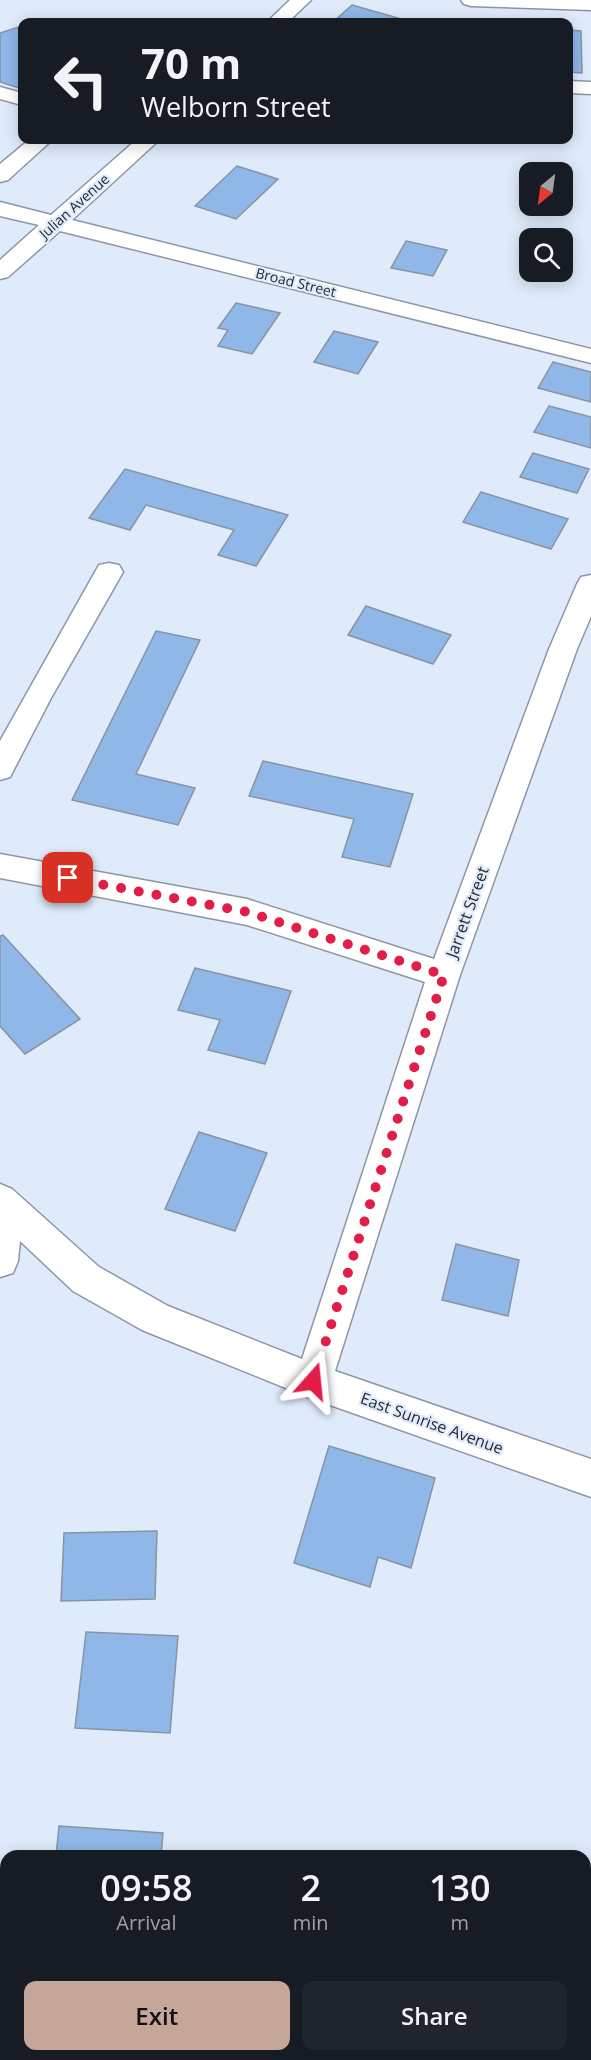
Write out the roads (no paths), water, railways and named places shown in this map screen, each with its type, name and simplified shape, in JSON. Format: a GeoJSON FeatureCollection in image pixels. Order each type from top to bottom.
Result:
{"type":"FeatureCollection","features":[{"type":"Feature","properties":{"kind":"street"},"geometry":{"type":"LineString","coordinates":[[281,18],[301,0]]}},
{"type":"Feature","properties":{"kind":"street"},"geometry":{"type":"LineString","coordinates":[[471,0],[507,11],[591,4]]}},
{"type":"Feature","properties":{"kind":"street"},"geometry":{"type":"LineString","coordinates":[[573,87],[591,88]]}},
{"type":"Feature","properties":{"kind":"street"},"geometry":{"type":"LineString","coordinates":[[0,93],[18,98]]}},
{"type":"Feature","properties":{"kind":"street"},"geometry":{"type":"LineString","coordinates":[[0,176],[36,144]]}},
{"type":"Feature","properties":{"kind":"street","name":"Julian Avenue"},"geometry":{"type":"LineString","coordinates":[[0,272],[144,144]]}},
{"type":"Feature","properties":{"kind":"street","name":"Broad Street"},"geometry":{"type":"LineString","coordinates":[[0,208],[591,356]]}},
{"type":"Feature","properties":{"kind":"street"},"geometry":{"type":"LineString","coordinates":[[0,769],[37,698],[109,572]]}},
{"type":"Feature","properties":{"kind":"street","name":"Jarrett Street"},"geometry":{"type":"LineString","coordinates":[[313,1381],[444,975],[563,649],[591,584]]}},
{"type":"Feature","properties":{"kind":"street"},"geometry":{"type":"LineString","coordinates":[[0,866],[247,912],[444,975]]}},
{"type":"Feature","properties":{"kind":"street"},"geometry":{"type":"LineString","coordinates":[[0,1261],[3,1203]]}},
{"type":"Feature","properties":{"kind":"street","name":"East Sunrise Avenue"},"geometry":{"type":"LineString","coordinates":[[3,1203],[86,1279],[155,1317],[313,1381],[591,1478]]}}]}
